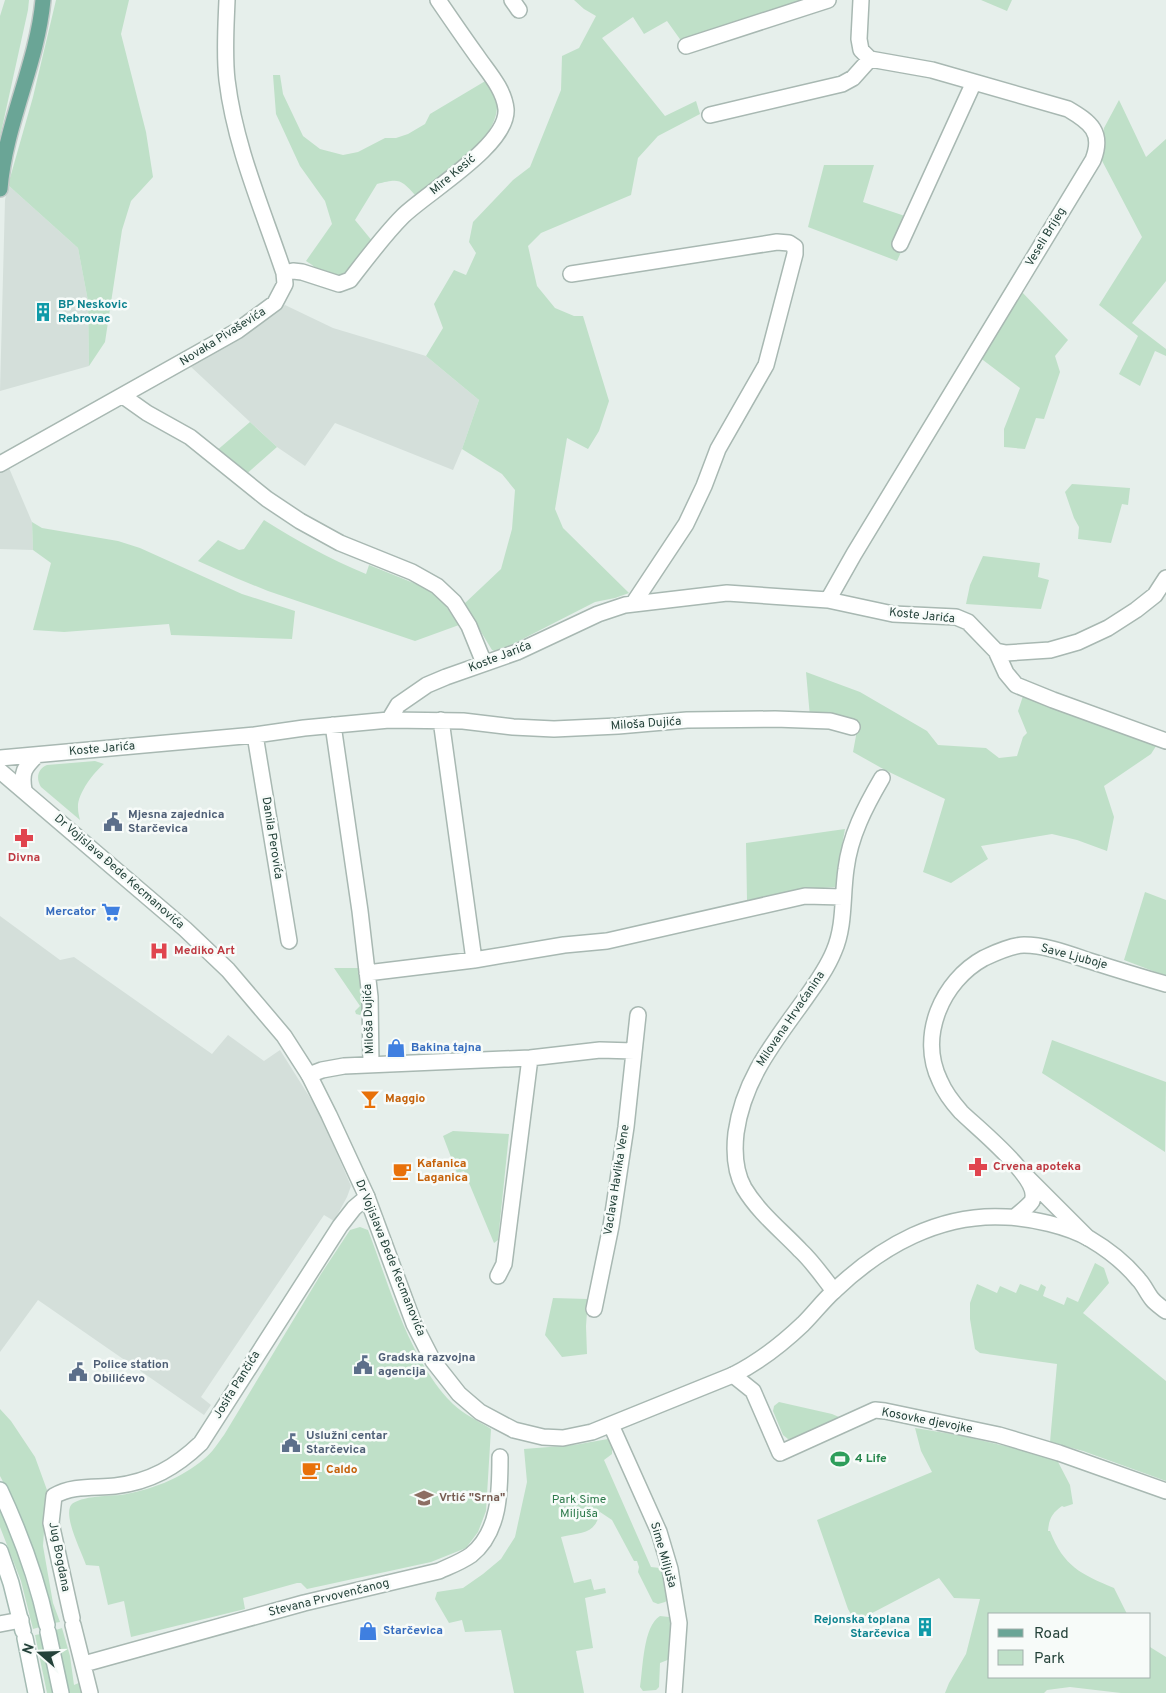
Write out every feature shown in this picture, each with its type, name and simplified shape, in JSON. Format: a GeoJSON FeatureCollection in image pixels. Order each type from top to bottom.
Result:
{"type":"FeatureCollection","features":[{"type":"Feature","properties":{"kind":"main road"},"geometry":{"type":"LineString","coordinates":[[0,190],[7,143],[33,54],[43,0]]}},
{"type":"Feature","properties":{"kind":"street","name":"Novaka Pivaševića"},"geometry":{"type":"LineString","coordinates":[[0,464],[237,331],[275,304],[283,292],[285,284],[284,273],[248,172],[230,106],[226,78],[226,0]]}},
{"type":"Feature","properties":{"kind":"street","name":"Mire Kesić"},"geometry":{"type":"LineString","coordinates":[[284,273],[292,271],[302,272],[339,284],[350,280],[403,216],[463,169],[499,132],[505,118],[506,108],[499,89],[491,74],[438,0]]}},
{"type":"Feature","properties":{"kind":"street"},"geometry":{"type":"LineString","coordinates":[[686,46],[828,0]]}},
{"type":"Feature","properties":{"kind":"street"},"geometry":{"type":"LineString","coordinates":[[710,115],[842,84],[853,78],[870,59],[861,50],[860,44],[861,0]]}},
{"type":"Feature","properties":{"kind":"street","name":"Veseli Brijeg"},"geometry":{"type":"LineString","coordinates":[[828,600],[1093,160],[1097,149],[1096,132],[1081,117],[1068,109],[932,70],[870,59]]}},
{"type":"Feature","properties":{"kind":"street"},"geometry":{"type":"LineString","coordinates":[[900,244],[974,82]]}},
{"type":"Feature","properties":{"kind":"street"},"geometry":{"type":"LineString","coordinates":[[571,274],[777,242],[789,243],[795,247],[795,254],[766,365],[722,443],[686,524],[633,604]]}},
{"type":"Feature","properties":{"kind":"street"},"geometry":{"type":"LineString","coordinates":[[123,396],[147,413],[190,437],[207,449],[254,488],[300,521],[340,543],[412,572],[437,586],[454,602],[469,626],[484,663]]}},
{"type":"Feature","properties":{"kind":"street"},"geometry":{"type":"LineString","coordinates":[[996,651],[1006,653],[1050,650],[1078,642],[1108,628],[1136,610],[1154,595],[1166,578]]}},
{"type":"Feature","properties":{"kind":"street","name":"Koste Jarića"},"geometry":{"type":"LineString","coordinates":[[0,758],[255,735],[389,720],[398,705],[427,685],[517,652],[598,614],[633,604],[727,593],[828,600],[893,614],[956,617],[968,622],[996,651],[1006,673],[1016,685],[1166,741]]}},
{"type":"Feature","properties":{"kind":"street","name":"Miloša Dujića"},"geometry":{"type":"LineString","coordinates":[[389,720],[441,720],[554,729],[687,720],[775,719],[830,721],[852,727]]}},
{"type":"Feature","properties":{"kind":"street"},"geometry":{"type":"LineString","coordinates":[[441,720],[474,960]]}},
{"type":"Feature","properties":{"kind":"street","name":"Miloša Dujića"},"geometry":{"type":"LineString","coordinates":[[333,725],[360,911],[370,997],[371,1065]]}},
{"type":"Feature","properties":{"kind":"street","name":"Danila Perovića"},"geometry":{"type":"LineString","coordinates":[[255,735],[289,942]]}},
{"type":"Feature","properties":{"kind":"street"},"geometry":{"type":"LineString","coordinates":[[24,790],[22,778],[24,769],[37,755]]}},
{"type":"Feature","properties":{"kind":"street","name":"Dr Vojislava Đede Kecmanovića"},"geometry":{"type":"LineString","coordinates":[[0,771],[185,929],[228,970],[284,1036],[309,1075],[367,1197],[414,1324],[433,1362],[458,1394],[480,1412],[514,1430],[528,1434],[563,1438],[592,1432],[733,1375],[770,1352],[803,1324],[834,1291],[873,1258],[894,1244],[918,1232],[962,1219],[982,1216],[1015,1217],[1057,1227],[1089,1239]]}},
{"type":"Feature","properties":{"kind":"street","name":"Milovana Hrvaćanina"},"geometry":{"type":"LineString","coordinates":[[834,1291],[801,1250],[756,1205],[744,1187],[737,1167],[735,1140],[740,1112],[750,1081],[766,1053],[817,982],[835,950],[842,915],[846,867],[851,842],[882,778]]}},
{"type":"Feature","properties":{"kind":"street","name":"Miloša Dujića"},"geometry":{"type":"LineString","coordinates":[[367,973],[474,960],[564,945],[607,941],[805,896],[843,897]]}},
{"type":"Feature","properties":{"kind":"street","name":"Save Ljuboje"},"geometry":{"type":"LineString","coordinates":[[1089,1239],[961,1112],[939,1081],[934,1060],[933,1032],[941,1001],[954,981],[970,966],[993,954],[1022,945],[1053,949],[1166,984]]}},
{"type":"Feature","properties":{"kind":"street","name":"Vaclava Havlika Vene"},"geometry":{"type":"LineString","coordinates":[[594,1308],[611,1226],[626,1127],[638,1015]]}},
{"type":"Feature","properties":{"kind":"street"},"geometry":{"type":"LineString","coordinates":[[309,1075],[322,1070],[344,1066],[530,1058],[600,1050],[634,1051]]}},
{"type":"Feature","properties":{"kind":"street"},"geometry":{"type":"LineString","coordinates":[[498,1276],[504,1264],[530,1058]]}},
{"type":"Feature","properties":{"kind":"street","name":"Save Ljuboje"},"geometry":{"type":"LineString","coordinates":[[1015,1217],[1032,1201],[1033,1192],[1026,1176]]}},
{"type":"Feature","properties":{"kind":"street","name":"Josifa Pančića"},"geometry":{"type":"LineString","coordinates":[[54,1496],[60,1492],[79,1488],[116,1486],[156,1476],[184,1459],[201,1443],[340,1226],[354,1208],[367,1197]]}},
{"type":"Feature","properties":{"kind":"street"},"geometry":{"type":"LineString","coordinates":[[1089,1239],[1128,1268],[1141,1281],[1152,1299],[1166,1311]]}},
{"type":"Feature","properties":{"kind":"street","name":"Kosovke djevojke"},"geometry":{"type":"LineString","coordinates":[[733,1375],[753,1391],[780,1453],[874,1410],[885,1411],[999,1435],[1059,1453],[1166,1491]]}},
{"type":"Feature","properties":{"kind":"street","name":"Sime Miljuša"},"geometry":{"type":"LineString","coordinates":[[611,1425],[658,1532],[670,1569],[679,1623],[674,1693]]}},
{"type":"Feature","properties":{"kind":"street","name":"Stevana Prvovenčanog"},"geometry":{"type":"LineString","coordinates":[[84,1664],[304,1603],[439,1571],[457,1563],[477,1549],[493,1522],[498,1508],[500,1457]]}},
{"type":"Feature","properties":{"kind":"street"},"geometry":{"type":"LineString","coordinates":[[0,1490],[20,1538],[43,1608],[60,1693]]}},
{"type":"Feature","properties":{"kind":"street","name":"Jug Bogdana"},"geometry":{"type":"LineString","coordinates":[[54,1496],[51,1523],[90,1693]]}},
{"type":"Feature","properties":{"kind":"street"},"geometry":{"type":"LineString","coordinates":[[0,1551],[23,1630],[36,1693]]}},
{"type":"Feature","properties":{"kind":"street"},"geometry":{"type":"LineString","coordinates":[[0,1624],[23,1630]]}},
{"type":"Feature","properties":{"kind":"shaded area"},"geometry":{"type":"Polygon","coordinates":[[[8,185],[78,248],[88,301],[89,366],[0,391],[5,200],[8,185]]]}},
{"type":"Feature","properties":{"kind":"shaded area"},"geometry":{"type":"Polygon","coordinates":[[[285,305],[333,328],[426,356],[479,400],[453,470],[335,423],[305,466],[277,447],[190,366],[220,349],[285,305]]]}},
{"type":"Feature","properties":{"kind":"shaded area"},"geometry":{"type":"Polygon","coordinates":[[[9,468],[32,522],[33,550],[0,549],[0,472],[9,468]]]}},
{"type":"Feature","properties":{"kind":"shaded area"},"geometry":{"type":"Polygon","coordinates":[[[0,916],[60,960],[74,957],[212,1054],[228,1035],[264,1061],[280,1050],[319,1112],[351,1186],[334,1221],[324,1215],[201,1397],[211,1405],[204,1415],[38,1300],[0,1352],[0,916]]]}},
{"type":"Feature","properties":{"kind":"green space"},"geometry":{"type":"Polygon","coordinates":[[[5,0],[29,0],[0,137],[0,16],[5,0]]]}},
{"type":"Feature","properties":{"kind":"green space"},"geometry":{"type":"Polygon","coordinates":[[[56,0],[129,0],[121,34],[146,132],[153,177],[131,201],[122,230],[105,342],[89,366],[88,301],[78,248],[8,185],[33,97],[56,0]]]}},
{"type":"Feature","properties":{"kind":"green space"},"geometry":{"type":"Polygon","coordinates":[[[574,0],[801,0],[682,42],[667,21],[644,34],[633,17],[602,38],[665,116],[696,101],[700,114],[658,136],[638,158],[631,195],[541,233],[528,246],[537,286],[555,308],[574,316],[583,316],[609,401],[599,431],[588,449],[567,438],[555,509],[563,528],[629,593],[595,602],[497,652],[492,650],[464,604],[501,569],[512,529],[515,490],[502,474],[462,449],[479,400],[426,356],[443,328],[434,304],[454,270],[466,275],[476,253],[469,242],[473,222],[513,180],[530,167],[561,90],[562,56],[579,48],[596,16],[574,0]]]}},
{"type":"Feature","properties":{"kind":"green space"},"geometry":{"type":"Polygon","coordinates":[[[981,0],[1012,0],[1007,11],[981,0]]]}},
{"type":"Feature","properties":{"kind":"green space"},"geometry":{"type":"Polygon","coordinates":[[[273,75],[280,75],[283,94],[303,136],[320,149],[343,155],[358,152],[385,138],[396,138],[408,134],[425,124],[430,114],[487,80],[497,102],[495,118],[488,132],[466,157],[416,196],[407,186],[399,181],[377,184],[355,220],[373,242],[349,271],[336,276],[329,275],[306,261],[332,224],[325,201],[300,166],[276,114],[273,75]]]}},
{"type":"Feature","properties":{"kind":"green space"},"geometry":{"type":"Polygon","coordinates":[[[1119,100],[1146,157],[1166,139],[1166,281],[1132,323],[1166,349],[1166,356],[1155,351],[1140,386],[1119,374],[1138,336],[1099,305],[1142,237],[1099,155],[1104,128],[1119,100]]]}},
{"type":"Feature","properties":{"kind":"green space"},"geometry":{"type":"Polygon","coordinates":[[[824,165],[874,165],[863,202],[908,217],[902,250],[897,261],[808,227],[824,165]]]}},
{"type":"Feature","properties":{"kind":"green space"},"geometry":{"type":"Polygon","coordinates":[[[1020,290],[1068,340],[1055,356],[1060,372],[1044,419],[1036,418],[1025,449],[1004,447],[1004,429],[1020,388],[979,357],[1020,290]]]}},
{"type":"Feature","properties":{"kind":"green space"},"geometry":{"type":"Polygon","coordinates":[[[250,422],[277,447],[243,477],[215,452],[250,422]]]}},
{"type":"Feature","properties":{"kind":"green space"},"geometry":{"type":"Polygon","coordinates":[[[1072,484],[1130,488],[1128,505],[1122,504],[1111,543],[1078,539],[1079,527],[1065,492],[1072,484]]]}},
{"type":"Feature","properties":{"kind":"green space"},"geometry":{"type":"Polygon","coordinates":[[[264,520],[314,549],[366,574],[369,565],[426,588],[443,602],[459,625],[415,641],[268,591],[198,561],[218,540],[239,550],[244,549],[264,520]]]}},
{"type":"Feature","properties":{"kind":"green space"},"geometry":{"type":"Polygon","coordinates":[[[32,522],[42,528],[118,541],[140,548],[242,594],[295,611],[292,639],[171,635],[169,624],[64,632],[33,630],[51,563],[33,550],[32,522]]]}},
{"type":"Feature","properties":{"kind":"green space"},"geometry":{"type":"Polygon","coordinates":[[[983,556],[1040,563],[1038,577],[1049,580],[1041,609],[966,604],[970,585],[983,556]]]}},
{"type":"Feature","properties":{"kind":"green space"},"geometry":{"type":"Polygon","coordinates":[[[806,672],[860,692],[927,731],[938,745],[986,748],[999,758],[1017,756],[1023,737],[1027,733],[1018,711],[1023,696],[1062,712],[1158,743],[1151,754],[1104,786],[1114,817],[1107,851],[1077,840],[1052,834],[981,846],[988,859],[951,883],[923,872],[945,799],[853,752],[858,725],[810,717],[806,672]]]}},
{"type":"Feature","properties":{"kind":"green space"},"geometry":{"type":"Polygon","coordinates":[[[95,761],[104,764],[91,778],[80,796],[78,812],[80,820],[41,787],[38,781],[38,774],[47,765],[95,761]]]}},
{"type":"Feature","properties":{"kind":"green space"},"geometry":{"type":"Polygon","coordinates":[[[845,829],[836,887],[809,889],[747,900],[746,843],[845,829]]]}},
{"type":"Feature","properties":{"kind":"green space"},"geometry":{"type":"Polygon","coordinates":[[[1145,892],[1166,900],[1166,976],[1124,960],[1145,892]]]}},
{"type":"Feature","properties":{"kind":"green space"},"geometry":{"type":"Polygon","coordinates":[[[334,968],[361,968],[365,1009],[360,1015],[356,1014],[355,1011],[360,1006],[334,968]]]}},
{"type":"Feature","properties":{"kind":"green space"},"geometry":{"type":"Polygon","coordinates":[[[1052,1040],[1166,1082],[1165,1152],[1042,1073],[1052,1040]]]}},
{"type":"Feature","properties":{"kind":"green space"},"geometry":{"type":"Polygon","coordinates":[[[453,1131],[509,1134],[498,1240],[494,1243],[464,1171],[457,1173],[443,1136],[453,1131]]]}},
{"type":"Feature","properties":{"kind":"green space"},"geometry":{"type":"Polygon","coordinates":[[[360,1227],[368,1230],[402,1322],[425,1367],[438,1387],[457,1408],[491,1429],[486,1511],[478,1532],[466,1548],[431,1562],[307,1589],[301,1583],[297,1583],[243,1598],[245,1609],[131,1637],[124,1601],[108,1605],[99,1566],[86,1565],[72,1528],[69,1513],[70,1507],[73,1503],[85,1499],[131,1493],[165,1483],[186,1472],[207,1457],[224,1435],[321,1274],[350,1230],[360,1227]]]}},
{"type":"Feature","properties":{"kind":"green space"},"geometry":{"type":"Polygon","coordinates":[[[1095,1263],[1104,1268],[1109,1283],[1083,1313],[1166,1381],[1166,1481],[1083,1451],[1050,1442],[1057,1364],[980,1353],[975,1349],[970,1319],[970,1303],[977,1284],[997,1293],[1000,1286],[1016,1293],[1020,1284],[1038,1291],[1041,1284],[1046,1287],[1043,1296],[1064,1305],[1067,1297],[1078,1302],[1095,1263]]]}},
{"type":"Feature","properties":{"kind":"green space"},"geometry":{"type":"Polygon","coordinates":[[[553,1298],[588,1299],[586,1326],[587,1354],[562,1357],[545,1335],[553,1298]]]}},
{"type":"Feature","properties":{"kind":"green space"},"geometry":{"type":"Polygon","coordinates":[[[779,1402],[839,1417],[793,1439],[788,1439],[783,1435],[773,1411],[774,1406],[779,1402]]]}},
{"type":"Feature","properties":{"kind":"green space"},"geometry":{"type":"Polygon","coordinates":[[[0,1409],[11,1421],[35,1457],[47,1490],[43,1546],[53,1603],[60,1622],[54,1623],[29,1541],[15,1504],[0,1476],[0,1409]]]}},
{"type":"Feature","properties":{"kind":"green space"},"geometry":{"type":"Polygon","coordinates":[[[915,1428],[958,1435],[1056,1458],[1070,1485],[1073,1504],[1062,1506],[1053,1514],[1048,1531],[1050,1531],[1061,1553],[1075,1568],[1114,1588],[1126,1613],[988,1613],[988,1678],[1151,1678],[1151,1648],[1166,1657],[1166,1693],[1121,1693],[1070,1687],[1047,1690],[1044,1693],[945,1693],[966,1654],[980,1599],[954,1598],[939,1578],[855,1622],[848,1609],[817,1520],[932,1472],[921,1451],[915,1428]]]}},
{"type":"Feature","properties":{"kind":"green space","name":"Park Sime Miljuša"},"geometry":{"type":"Polygon","coordinates":[[[608,1439],[612,1445],[612,1454],[604,1460],[651,1567],[663,1570],[668,1600],[658,1604],[653,1602],[638,1572],[637,1561],[634,1561],[612,1520],[600,1512],[595,1525],[591,1529],[561,1537],[574,1583],[591,1579],[594,1590],[605,1588],[606,1593],[585,1598],[593,1648],[576,1651],[584,1693],[514,1693],[501,1630],[465,1632],[462,1620],[449,1623],[435,1599],[437,1592],[463,1588],[483,1574],[501,1559],[515,1537],[527,1482],[524,1449],[574,1445],[608,1439]]]}},
{"type":"Feature","properties":{"kind":"green space"},"geometry":{"type":"Polygon","coordinates":[[[0,1508],[16,1548],[40,1627],[33,1629],[21,1581],[0,1527],[0,1508]]]}},
{"type":"Feature","properties":{"kind":"green space"},"geometry":{"type":"Polygon","coordinates":[[[660,1616],[669,1617],[672,1620],[670,1659],[660,1663],[659,1687],[656,1690],[643,1691],[640,1687],[647,1638],[654,1621],[660,1616]]]}},
{"type":"Feature","properties":{"kind":"green space"},"geometry":{"type":"Polygon","coordinates":[[[62,1628],[70,1656],[74,1685],[81,1682],[83,1693],[68,1693],[56,1630],[62,1628]]]}},
{"type":"Feature","properties":{"kind":"green space"},"geometry":{"type":"Polygon","coordinates":[[[41,1634],[53,1693],[47,1693],[35,1635],[41,1634]]]}},
{"type":"Feature","properties":{"kind":"place","name":"BP Neskovic Rebrovac"},"geometry":{"type":"Point","coordinates":[43,312]}},
{"type":"Feature","properties":{"kind":"place","name":"Mjesna zajednica Starčevica"},"geometry":{"type":"Point","coordinates":[113,822]}},
{"type":"Feature","properties":{"kind":"place","name":"Divna"},"geometry":{"type":"Point","coordinates":[24,838]}},
{"type":"Feature","properties":{"kind":"place","name":"Mercator"},"geometry":{"type":"Point","coordinates":[111,912]}},
{"type":"Feature","properties":{"kind":"place","name":"Mediko Art"},"geometry":{"type":"Point","coordinates":[159,951]}},
{"type":"Feature","properties":{"kind":"place","name":"Bakina tajna"},"geometry":{"type":"Point","coordinates":[396,1048]}},
{"type":"Feature","properties":{"kind":"place","name":"Maggio"},"geometry":{"type":"Point","coordinates":[370,1099]}},
{"type":"Feature","properties":{"kind":"place","name":"Crvena apoteka"},"geometry":{"type":"Point","coordinates":[978,1167]}},
{"type":"Feature","properties":{"kind":"place","name":"Kafanica Laganica"},"geometry":{"type":"Point","coordinates":[402,1171]}},
{"type":"Feature","properties":{"kind":"place","name":"Gradska razvojna agencija"},"geometry":{"type":"Point","coordinates":[363,1365]}},
{"type":"Feature","properties":{"kind":"place","name":"Police station Obilićevo"},"geometry":{"type":"Point","coordinates":[78,1372]}},
{"type":"Feature","properties":{"kind":"place","name":"Uslužni centar Starčevica"},"geometry":{"type":"Point","coordinates":[291,1443]}},
{"type":"Feature","properties":{"kind":"place","name":"4 Life"},"geometry":{"type":"Point","coordinates":[840,1459]}},
{"type":"Feature","properties":{"kind":"place","name":"Caldo"},"geometry":{"type":"Point","coordinates":[311,1470]}},
{"type":"Feature","properties":{"kind":"place","name":"Vrtić \"Srna\""},"geometry":{"type":"Point","coordinates":[424,1498]}},
{"type":"Feature","properties":{"kind":"place","name":"Rejonska toplana Starčevica"},"geometry":{"type":"Point","coordinates":[925,1627]}},
{"type":"Feature","properties":{"kind":"place","name":"Starčevica"},"geometry":{"type":"Point","coordinates":[368,1631]}}]}
